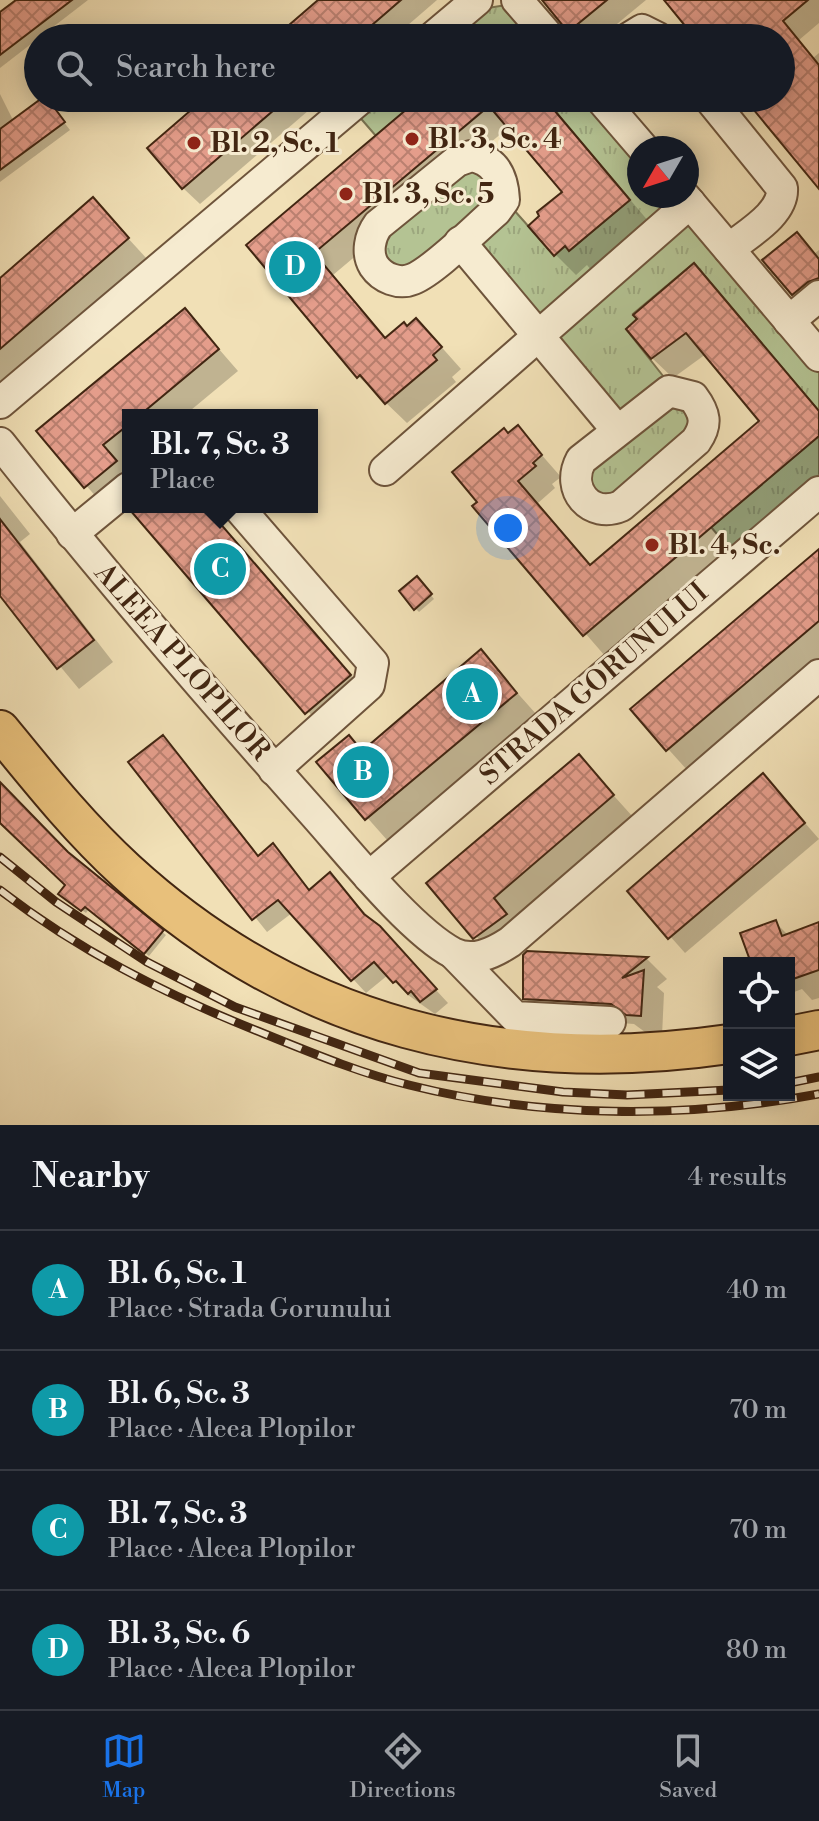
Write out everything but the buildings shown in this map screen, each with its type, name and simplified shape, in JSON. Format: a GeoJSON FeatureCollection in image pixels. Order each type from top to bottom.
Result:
{"type":"FeatureCollection","features":[{"type":"Feature","properties":{"kind":"main road"},"geometry":{"type":"LineString","coordinates":[[0,730],[69,814],[150,891],[198,929],[275,977],[347,1012],[427,1037],[517,1051],[612,1052],[723,1044]]}},
{"type":"Feature","properties":{"kind":"main road"},"geometry":{"type":"LineString","coordinates":[[795,1035],[819,1030]]}},
{"type":"Feature","properties":{"kind":"street"},"geometry":{"type":"LineString","coordinates":[[449,24],[477,0]]}},
{"type":"Feature","properties":{"kind":"street"},"geometry":{"type":"LineString","coordinates":[[517,0],[538,24]]}},
{"type":"Feature","properties":{"kind":"street"},"geometry":{"type":"LineString","coordinates":[[0,403],[344,112]]}},
{"type":"Feature","properties":{"kind":"street"},"geometry":{"type":"LineString","coordinates":[[612,112],[633,136]]}},
{"type":"Feature","properties":{"kind":"street"},"geometry":{"type":"LineString","coordinates":[[720,112],[782,188],[779,204],[773,212],[729,249]]}},
{"type":"Feature","properties":{"kind":"street"},"geometry":{"type":"LineString","coordinates":[[471,156],[481,158],[501,177],[504,200],[460,242],[412,280],[392,281],[383,276],[373,264],[370,253],[371,235],[378,225],[457,161],[471,156]]}},
{"type":"Feature","properties":{"kind":"street"},"geometry":{"type":"LineString","coordinates":[[385,470],[539,336],[677,208]]}},
{"type":"Feature","properties":{"kind":"street"},"geometry":{"type":"LineString","coordinates":[[695,208],[819,356]]}},
{"type":"Feature","properties":{"kind":"street"},"geometry":{"type":"LineString","coordinates":[[460,242],[617,430]]}},
{"type":"Feature","properties":{"kind":"street"},"geometry":{"type":"LineString","coordinates":[[789,321],[819,296]]}},
{"type":"Feature","properties":{"kind":"street","name":"ALEEA PLOPILOR"},"geometry":{"type":"LineString","coordinates":[[0,443],[72,534],[369,877],[432,938],[454,954],[515,1017],[610,1022]]}},
{"type":"Feature","properties":{"kind":"street","name":"STRADA GORUNULUI"},"geometry":{"type":"LineString","coordinates":[[369,877],[819,492]]}},
{"type":"Feature","properties":{"kind":"street"},"geometry":{"type":"LineString","coordinates":[[72,534],[122,493]]}},
{"type":"Feature","properties":{"kind":"street"},"geometry":{"type":"LineString","coordinates":[[243,513],[373,663],[369,685],[274,770]]}},
{"type":"Feature","properties":{"kind":"street"},"geometry":{"type":"LineString","coordinates":[[454,954],[476,957],[493,953],[510,942],[773,711],[819,675]]}},
{"type":"Feature","properties":{"kind":"street"},"geometry":{"type":"LineString","coordinates":[[773,711],[819,704]]}},
{"type":"Feature","properties":{"kind":"green space"},"geometry":{"type":"Polygon","coordinates":[[[506,5],[526,24],[466,24],[488,8],[506,5]]]}},
{"type":"Feature","properties":{"kind":"green space"},"geometry":{"type":"Polygon","coordinates":[[[359,112],[404,112],[376,136],[357,114],[359,112]]]}},
{"type":"Feature","properties":{"kind":"green space"},"geometry":{"type":"Polygon","coordinates":[[[556,112],[604,112],[627,139],[627,196],[556,112]]]}},
{"type":"Feature","properties":{"kind":"green space"},"geometry":{"type":"Polygon","coordinates":[[[476,166],[496,192],[406,273],[383,261],[380,239],[476,166]]]}},
{"type":"Feature","properties":{"kind":"green space"},"geometry":{"type":"Polygon","coordinates":[[[627,202],[627,208],[663,208],[542,317],[525,311],[477,239],[513,209],[554,255],[565,246],[570,250],[627,202]]]}},
{"type":"Feature","properties":{"kind":"green space"},"geometry":{"type":"Polygon","coordinates":[[[691,224],[819,367],[819,411],[694,263],[633,314],[637,319],[626,329],[667,381],[623,416],[560,344],[559,334],[667,230],[691,224]]]}},
{"type":"Feature","properties":{"kind":"green space"},"geometry":{"type":"Polygon","coordinates":[[[680,401],[695,423],[621,498],[595,501],[587,462],[680,401]]]}},
{"type":"Feature","properties":{"kind":"green space"},"geometry":{"type":"Polygon","coordinates":[[[819,436],[819,475],[729,548],[711,527],[819,436]]]}},
{"type":"Feature","properties":{"kind":"railway"},"geometry":{"type":"LineString","coordinates":[[0,857],[56,902],[147,962],[235,1007],[419,1073],[563,1092],[627,1095],[723,1090]]}},
{"type":"Feature","properties":{"kind":"railway"},"geometry":{"type":"LineString","coordinates":[[0,890],[91,951],[187,1001],[331,1060],[409,1085],[510,1104],[613,1111],[717,1108],[819,1094]]}},
{"type":"Feature","properties":{"kind":"railway"},"geometry":{"type":"LineString","coordinates":[[795,1082],[819,1077]]}},
{"type":"Feature","properties":{"kind":"place","name":"Bl. 3, Sc. 4"},"geometry":{"type":"Point","coordinates":[412,139]}},
{"type":"Feature","properties":{"kind":"place","name":"Bl. 2, Sc. 1"},"geometry":{"type":"Point","coordinates":[194,143]}},
{"type":"Feature","properties":{"kind":"place","name":"Bl. 3, Sc. 5"},"geometry":{"type":"Point","coordinates":[346,194]}},
{"type":"Feature","properties":{"kind":"place","name":"Bl. 3, Sc. 6"},"geometry":{"type":"Point","coordinates":[295,267]}},
{"type":"Feature","properties":{"kind":"place","name":"Bl. 4, Sc."},"geometry":{"type":"Point","coordinates":[652,545]}},
{"type":"Feature","properties":{"kind":"place","name":"Bl. 7, Sc. 3"},"geometry":{"type":"Point","coordinates":[220,569]}},
{"type":"Feature","properties":{"kind":"place","name":"Bl. 6, Sc. 1"},"geometry":{"type":"Point","coordinates":[472,694]}},
{"type":"Feature","properties":{"kind":"place","name":"Bl. 6, Sc. 3"},"geometry":{"type":"Point","coordinates":[363,772]}}]}
